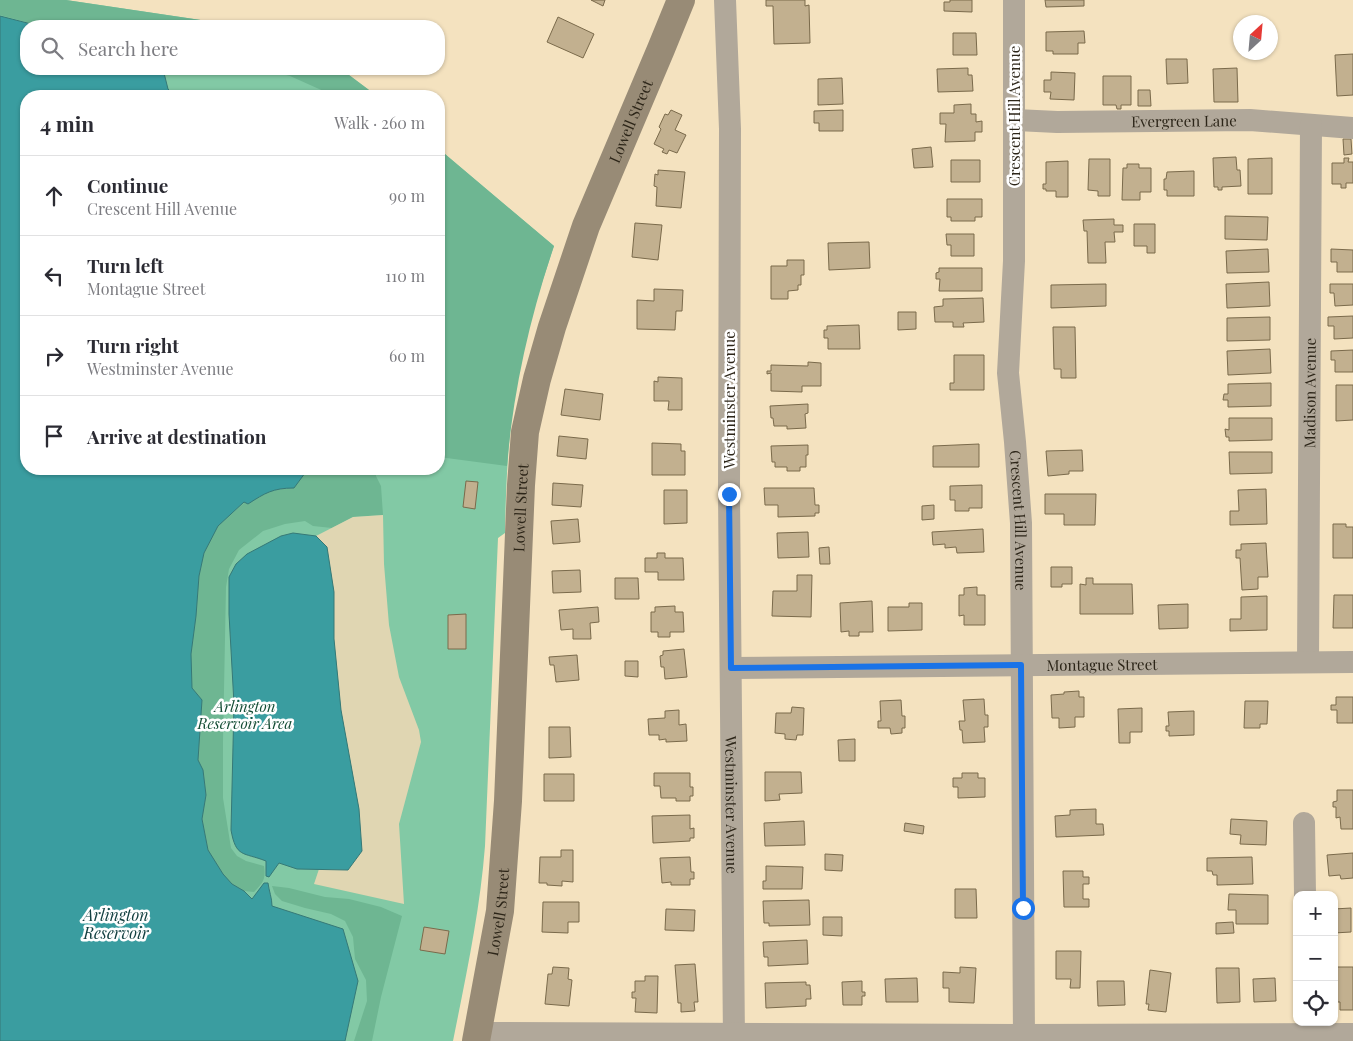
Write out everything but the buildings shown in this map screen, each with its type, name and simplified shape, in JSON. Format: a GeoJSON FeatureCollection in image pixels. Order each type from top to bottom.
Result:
{"type":"FeatureCollection","features":[{"type":"Feature","properties":{"kind":"main road","name":"Lowell Street"},"geometry":{"type":"LineString","coordinates":[[477,1037],[500,901],[508,801],[521,485],[525,432],[537,379],[552,327],[586,226],[681,0]]}},
{"type":"Feature","properties":{"kind":"street","name":"Westminster Avenue"},"geometry":{"type":"LineString","coordinates":[[724,0],[730,129],[729,494],[734,1037]]}},
{"type":"Feature","properties":{"kind":"street","name":"Crescent Hill Avenue"},"geometry":{"type":"LineString","coordinates":[[1014,0],[1014,261],[1008,373],[1016,442],[1021,523],[1024,1038]]}},
{"type":"Feature","properties":{"kind":"street","name":"Evergreen Lane"},"geometry":{"type":"LineString","coordinates":[[1014,120],[1057,122],[1250,120],[1353,128]]}},
{"type":"Feature","properties":{"kind":"street","name":"Madison Avenue"},"geometry":{"type":"LineString","coordinates":[[1308,662],[1311,125]]}},
{"type":"Feature","properties":{"kind":"street","name":"Montague Street"},"geometry":{"type":"LineString","coordinates":[[731,668],[1353,662]]}},
{"type":"Feature","properties":{"kind":"street"},"geometry":{"type":"LineString","coordinates":[[1304,823],[1305,891]]}},
{"type":"Feature","properties":{"kind":"street"},"geometry":{"type":"LineString","coordinates":[[477,1037],[1024,1038],[1306,1033],[1353,1034]]}},
{"type":"Feature","properties":{"kind":"green space","name":"Arlington Reservoir Area"},"geometry":{"type":"Polygon","coordinates":[[[0,0],[66,0],[201,20],[20,20],[20,75],[349,75],[369,90],[20,90],[20,475],[445,475],[445,154],[554,246],[522,355],[511,422],[507,466],[505,533],[498,538],[483,870],[472,944],[453,1041],[0,1041],[0,0]]]}},
{"type":"Feature","properties":{"kind":"green space"},"geometry":{"type":"Polygon","coordinates":[[[0,0],[66,0],[201,20],[20,20],[0,15],[0,0]]]}},
{"type":"Feature","properties":{"kind":"green space"},"geometry":{"type":"Polygon","coordinates":[[[286,75],[349,75],[369,90],[321,90],[286,75]]]}},
{"type":"Feature","properties":{"kind":"green space"},"geometry":{"type":"Polygon","coordinates":[[[445,154],[554,246],[537,300],[518,382],[507,466],[445,458],[445,154]]]}},
{"type":"Feature","properties":{"kind":"green space"},"geometry":{"type":"Polygon","coordinates":[[[304,475],[376,475],[381,486],[383,515],[353,517],[332,528],[313,526],[305,521],[285,524],[263,531],[239,550],[229,569],[226,587],[223,798],[231,848],[237,856],[246,861],[264,866],[265,870],[263,881],[254,892],[244,891],[232,884],[223,874],[208,850],[202,819],[206,795],[203,770],[198,760],[202,700],[192,688],[191,654],[199,576],[204,553],[218,526],[245,502],[248,504],[264,494],[275,490],[294,488],[304,475]]]}},
{"type":"Feature","properties":{"kind":"green space"},"geometry":{"type":"Polygon","coordinates":[[[272,886],[325,897],[349,899],[381,907],[402,916],[381,997],[372,1041],[354,1041],[367,1001],[366,980],[355,959],[353,937],[345,921],[331,914],[282,901],[275,894],[272,886]]]}},
{"type":"Feature","properties":{"kind":"sand"},"geometry":{"type":"Polygon","coordinates":[[[383,515],[384,564],[389,625],[399,677],[419,730],[421,742],[399,824],[404,904],[314,884],[319,869],[328,869],[359,809],[341,710],[334,639],[334,592],[327,548],[316,536],[353,517],[383,515]]]}},
{"type":"Feature","properties":{"kind":"water","name":"Arlington Reservoir"},"geometry":{"type":"Polygon","coordinates":[[[0,16],[20,21],[20,75],[164,75],[169,90],[20,90],[20,475],[304,475],[294,488],[275,490],[264,494],[248,504],[244,502],[218,526],[204,553],[199,576],[191,654],[192,688],[202,700],[198,760],[203,770],[206,795],[202,819],[208,850],[223,874],[232,884],[244,891],[252,899],[264,883],[268,883],[272,906],[343,929],[358,981],[345,1041],[0,1041],[0,16]]]}},
{"type":"Feature","properties":{"kind":"water"},"geometry":{"type":"Polygon","coordinates":[[[293,533],[316,536],[327,547],[334,592],[334,639],[341,710],[359,809],[362,851],[348,870],[297,869],[279,863],[269,877],[266,876],[266,861],[246,855],[238,850],[231,830],[234,704],[229,577],[236,564],[247,554],[281,536],[293,533]]]}},
{"type":"Feature","properties":{"kind":"route"},"geometry":{"type":"LineString","coordinates":[[729,494],[731,668],[1021,665],[1023,908]]}}]}
